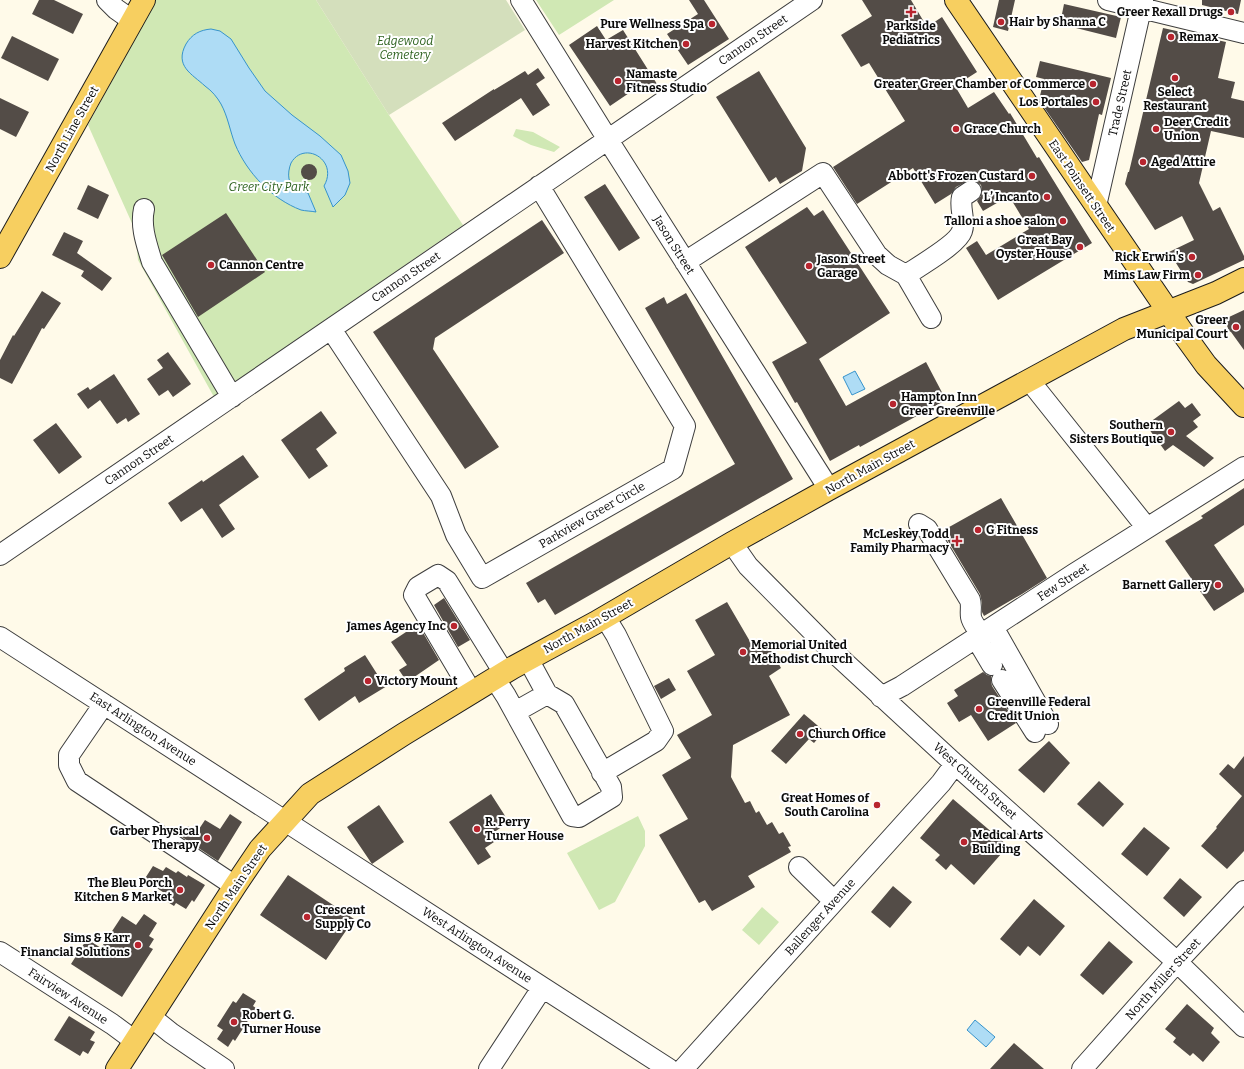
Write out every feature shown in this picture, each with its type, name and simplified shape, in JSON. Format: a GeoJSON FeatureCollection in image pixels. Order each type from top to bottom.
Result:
{"type":"FeatureCollection","features":[{"type":"Feature","properties":{"kind":"main road","name":"North Line Street"},"geometry":{"type":"LineString","coordinates":[[0,257],[144,0]]}},
{"type":"Feature","properties":{"kind":"main road","name":"East Poinsett Street"},"geometry":{"type":"LineString","coordinates":[[956,0],[1206,365],[1244,406]]}},
{"type":"Feature","properties":{"kind":"main road","name":"North Main Street"},"geometry":{"type":"LineString","coordinates":[[117,1069],[260,849],[310,794],[404,734],[528,659],[605,617],[829,489],[1124,328],[1216,293],[1244,279]]}},
{"type":"Feature","properties":{"kind":"street"},"geometry":{"type":"LineString","coordinates":[[107,0],[116,9],[133,21]]}},
{"type":"Feature","properties":{"kind":"street","name":"Jason Street"},"geometry":{"type":"LineString","coordinates":[[521,0],[829,489]]}},
{"type":"Feature","properties":{"kind":"street","name":"Cannon Street"},"geometry":{"type":"LineString","coordinates":[[0,555],[812,0]]}},
{"type":"Feature","properties":{"kind":"street"},"geometry":{"type":"LineString","coordinates":[[1108,0],[1142,4],[1243,27]]}},
{"type":"Feature","properties":{"kind":"street","name":"Trade Street"},"geometry":{"type":"LineString","coordinates":[[1096,206],[1142,4]]}},
{"type":"Feature","properties":{"kind":"street"},"geometry":{"type":"LineString","coordinates":[[685,262],[823,173],[877,255],[888,265],[906,275],[931,318]]}},
{"type":"Feature","properties":{"kind":"street"},"geometry":{"type":"LineString","coordinates":[[1077,178],[1103,176]]}},
{"type":"Feature","properties":{"kind":"street","name":"Parkview Greer Circle"},"geometry":{"type":"LineString","coordinates":[[331,328],[441,496],[456,535],[482,578],[673,469],[684,426],[539,186]]}},
{"type":"Feature","properties":{"kind":"street"},"geometry":{"type":"LineString","coordinates":[[906,275],[952,244],[960,236],[963,230],[960,204],[962,197],[971,191]]}},
{"type":"Feature","properties":{"kind":"street"},"geometry":{"type":"LineString","coordinates":[[144,209],[142,219],[146,242],[152,262],[232,397]]}},
{"type":"Feature","properties":{"kind":"street"},"geometry":{"type":"LineString","coordinates":[[1029,380],[1147,528]]}},
{"type":"Feature","properties":{"kind":"street","name":"Few Street"},"geometry":{"type":"LineString","coordinates":[[881,697],[902,686],[1244,467]]}},
{"type":"Feature","properties":{"kind":"street"},"geometry":{"type":"LineString","coordinates":[[919,524],[927,529],[970,600],[972,605],[971,617],[983,633],[1042,728],[997,672],[983,633]]}},
{"type":"Feature","properties":{"kind":"street","name":"West Church Street"},"geometry":{"type":"LineString","coordinates":[[732,544],[748,566],[828,647],[881,697],[1177,962],[1244,1027]]}},
{"type":"Feature","properties":{"kind":"street"},"geometry":{"type":"LineString","coordinates":[[472,693],[414,595],[418,587],[438,575],[447,580],[500,676],[506,696],[572,816],[579,817],[612,796],[611,788],[564,704],[547,694],[528,659]]}},
{"type":"Feature","properties":{"kind":"street"},"geometry":{"type":"LineString","coordinates":[[602,773],[656,741],[663,731],[616,635],[605,617]]}},
{"type":"Feature","properties":{"kind":"street","name":"East Arlington Avenue"},"geometry":{"type":"LineString","coordinates":[[0,636],[286,821]]}},
{"type":"Feature","properties":{"kind":"street"},"geometry":{"type":"LineString","coordinates":[[515,712],[547,694]]}},
{"type":"Feature","properties":{"kind":"street"},"geometry":{"type":"LineString","coordinates":[[104,704],[69,755],[69,765],[78,781],[235,886]]}},
{"type":"Feature","properties":{"kind":"street","name":"Ballenger Avenue"},"geometry":{"type":"LineString","coordinates":[[683,1069],[941,783],[955,764]]}},
{"type":"Feature","properties":{"kind":"street","name":"West Arlington Avenue"},"geometry":{"type":"LineString","coordinates":[[286,821],[669,1069]]}},
{"type":"Feature","properties":{"kind":"street"},"geometry":{"type":"LineString","coordinates":[[800,867],[834,901]]}},
{"type":"Feature","properties":{"kind":"street","name":"North Miller Street"},"geometry":{"type":"LineString","coordinates":[[1082,1069],[1177,962],[1244,891]]}},
{"type":"Feature","properties":{"kind":"street","name":"Fairview Avenue"},"geometry":{"type":"LineString","coordinates":[[0,952],[112,1024],[135,1041]]}},
{"type":"Feature","properties":{"kind":"street"},"geometry":{"type":"LineString","coordinates":[[489,1069],[542,988]]}},
{"type":"Feature","properties":{"kind":"street"},"geometry":{"type":"LineString","coordinates":[[151,1017],[171,1033],[224,1069]]}},
{"type":"Feature","properties":{"kind":"green space","name":"Greer City Park"},"geometry":{"type":"Polygon","coordinates":[[[156,0],[316,0],[389,115],[463,225],[214,397],[138,260],[135,230],[88,125],[156,0]]]}},
{"type":"Feature","properties":{"kind":"green space","name":"Edgewood Cemetery"},"geometry":{"type":"Polygon","coordinates":[[[316,0],[506,0],[525,30],[389,115],[316,0]]]}},
{"type":"Feature","properties":{"kind":"green space"},"geometry":{"type":"Polygon","coordinates":[[[536,0],[614,0],[559,35],[536,0]]]}},
{"type":"Feature","properties":{"kind":"green space"},"geometry":{"type":"Polygon","coordinates":[[[516,129],[533,132],[560,147],[554,152],[531,145],[513,136],[516,129]]]}},
{"type":"Feature","properties":{"kind":"green space"},"geometry":{"type":"Polygon","coordinates":[[[638,816],[645,831],[645,846],[615,902],[599,910],[567,853],[638,816]]]}},
{"type":"Feature","properties":{"kind":"green space"},"geometry":{"type":"Polygon","coordinates":[[[762,907],[779,922],[759,945],[742,930],[762,907]]]}},
{"type":"Feature","properties":{"kind":"water"},"geometry":{"type":"Polygon","coordinates":[[[211,29],[220,31],[231,39],[265,91],[341,155],[348,171],[350,183],[345,195],[333,207],[324,186],[327,177],[327,168],[324,161],[318,156],[311,153],[304,153],[297,156],[291,163],[289,169],[290,182],[299,190],[308,193],[316,212],[301,210],[280,199],[262,184],[246,165],[235,144],[219,101],[210,90],[186,69],[183,64],[183,52],[188,41],[197,33],[203,30],[211,29]]]}},
{"type":"Feature","properties":{"kind":"water"},"geometry":{"type":"Polygon","coordinates":[[[855,371],[865,389],[852,395],[843,377],[855,371]]]}},
{"type":"Feature","properties":{"kind":"water"},"geometry":{"type":"Polygon","coordinates":[[[975,1020],[995,1037],[986,1047],[967,1030],[975,1020]]]}},
{"type":"Feature","properties":{"kind":"building"},"geometry":{"type":"Polygon","coordinates":[[[39,0],[54,0],[83,14],[73,34],[32,14],[39,0]]]}},
{"type":"Feature","properties":{"kind":"building"},"geometry":{"type":"Polygon","coordinates":[[[689,0],[704,0],[729,39],[688,65],[667,34],[698,14],[689,0]]]}},
{"type":"Feature","properties":{"kind":"building"},"geometry":{"type":"Polygon","coordinates":[[[862,0],[911,0],[927,27],[942,17],[977,72],[955,86],[968,108],[994,92],[1009,114],[1010,113],[1037,158],[1039,157],[1092,243],[998,300],[966,248],[977,241],[986,255],[1029,229],[1009,196],[983,211],[977,201],[981,196],[981,185],[976,181],[970,180],[956,187],[951,194],[935,204],[913,168],[857,204],[833,167],[905,121],[869,63],[861,67],[841,35],[872,16],[862,0]]]}},
{"type":"Feature","properties":{"kind":"building"},"geometry":{"type":"Polygon","coordinates":[[[999,0],[1015,0],[1008,31],[993,27],[999,0]]]}},
{"type":"Feature","properties":{"kind":"building"},"geometry":{"type":"Polygon","coordinates":[[[1202,0],[1241,0],[1238,14],[1202,5],[1202,0]]]}},
{"type":"Feature","properties":{"kind":"building"},"geometry":{"type":"Polygon","coordinates":[[[1064,4],[1121,17],[1116,38],[1060,24],[1064,4]]]}},
{"type":"Feature","properties":{"kind":"building"},"geometry":{"type":"Polygon","coordinates":[[[597,26],[606,40],[623,30],[657,84],[642,93],[638,87],[610,106],[569,45],[597,26]]]}},
{"type":"Feature","properties":{"kind":"building"},"geometry":{"type":"Polygon","coordinates":[[[1163,28],[1226,42],[1218,78],[1235,82],[1231,98],[1244,101],[1244,138],[1211,131],[1199,183],[1213,211],[1220,207],[1244,256],[1244,260],[1193,284],[1188,282],[1169,252],[1194,240],[1182,216],[1155,230],[1125,184],[1163,28]]]}},
{"type":"Feature","properties":{"kind":"building"},"geometry":{"type":"Polygon","coordinates":[[[12,36],[59,59],[48,81],[1,58],[12,36]]]}},
{"type":"Feature","properties":{"kind":"building"},"geometry":{"type":"Polygon","coordinates":[[[1040,61],[1111,78],[1102,115],[1099,114],[1089,160],[1082,162],[1039,100],[1044,79],[1036,77],[1040,61]]]}},
{"type":"Feature","properties":{"kind":"building"},"geometry":{"type":"Polygon","coordinates":[[[538,68],[545,78],[536,84],[550,105],[533,116],[521,98],[455,141],[442,123],[494,89],[525,71],[528,75],[538,68]]]}},
{"type":"Feature","properties":{"kind":"building"},"geometry":{"type":"Polygon","coordinates":[[[759,71],[806,148],[802,171],[780,184],[776,177],[769,182],[716,97],[759,71]]]}},
{"type":"Feature","properties":{"kind":"building"},"geometry":{"type":"Polygon","coordinates":[[[0,98],[29,112],[16,137],[0,129],[0,98]]]}},
{"type":"Feature","properties":{"kind":"building"},"geometry":{"type":"Polygon","coordinates":[[[309,164],[315,166],[317,172],[315,178],[309,180],[303,178],[301,172],[303,166],[309,164]]]}},
{"type":"Feature","properties":{"kind":"building"},"geometry":{"type":"Polygon","coordinates":[[[605,184],[640,238],[619,251],[584,197],[605,184]]]}},
{"type":"Feature","properties":{"kind":"building"},"geometry":{"type":"Polygon","coordinates":[[[88,185],[109,195],[98,219],[77,209],[88,185]]]}},
{"type":"Feature","properties":{"kind":"building"},"geometry":{"type":"Polygon","coordinates":[[[807,207],[814,216],[823,210],[890,313],[819,359],[846,406],[926,362],[946,400],[860,447],[859,445],[830,461],[797,402],[795,403],[772,362],[807,343],[745,247],[807,207]]]}},
{"type":"Feature","properties":{"kind":"building","name":"Cannon Centre"},"geometry":{"type":"Polygon","coordinates":[[[226,213],[265,272],[198,317],[162,255],[226,213]]]}},
{"type":"Feature","properties":{"kind":"building"},"geometry":{"type":"Polygon","coordinates":[[[542,220],[564,253],[435,338],[433,349],[499,447],[465,469],[373,332],[542,220]]]}},
{"type":"Feature","properties":{"kind":"building"},"geometry":{"type":"Polygon","coordinates":[[[64,232],[83,241],[77,253],[112,278],[102,291],[81,276],[84,271],[52,255],[64,232]]]}},
{"type":"Feature","properties":{"kind":"building"},"geometry":{"type":"Polygon","coordinates":[[[42,291],[61,303],[44,329],[42,328],[12,384],[0,378],[0,360],[13,335],[14,336],[42,291]]]}},
{"type":"Feature","properties":{"kind":"building"},"geometry":{"type":"Polygon","coordinates":[[[686,293],[793,479],[555,615],[545,599],[538,603],[526,583],[735,464],[645,308],[664,297],[667,304],[686,293]]]}},
{"type":"Feature","properties":{"kind":"building","name":"Greer Municipal Court"},"geometry":{"type":"Polygon","coordinates":[[[1244,310],[1244,350],[1229,331],[1226,323],[1229,317],[1244,310]]]}},
{"type":"Feature","properties":{"kind":"building"},"geometry":{"type":"Polygon","coordinates":[[[168,352],[191,384],[173,397],[168,390],[159,396],[147,379],[163,368],[157,360],[168,352]]]}},
{"type":"Feature","properties":{"kind":"building"},"geometry":{"type":"Polygon","coordinates":[[[114,374],[140,414],[128,422],[126,418],[117,424],[100,400],[88,409],[77,394],[88,387],[90,390],[114,374]]]}},
{"type":"Feature","properties":{"kind":"building","name":"Southern Sisters Boutique"},"geometry":{"type":"Polygon","coordinates":[[[1179,401],[1185,408],[1192,403],[1201,415],[1193,421],[1198,427],[1186,436],[1214,458],[1204,467],[1173,445],[1165,451],[1146,425],[1179,401]]]}},
{"type":"Feature","properties":{"kind":"building"},"geometry":{"type":"Polygon","coordinates":[[[321,411],[337,433],[316,449],[328,466],[309,479],[281,440],[321,411]]]}},
{"type":"Feature","properties":{"kind":"building"},"geometry":{"type":"Polygon","coordinates":[[[56,423],[82,457],[59,474],[33,440],[56,423]]]}},
{"type":"Feature","properties":{"kind":"building"},"geometry":{"type":"Polygon","coordinates":[[[243,455],[259,477],[219,505],[235,529],[222,538],[202,508],[181,522],[168,503],[243,455]]]}},
{"type":"Feature","properties":{"kind":"building"},"geometry":{"type":"Polygon","coordinates":[[[1244,488],[1244,525],[1214,545],[1244,589],[1244,592],[1214,611],[1165,541],[1203,518],[1201,516],[1244,488]]]}},
{"type":"Feature","properties":{"kind":"building"},"geometry":{"type":"Polygon","coordinates":[[[1001,498],[1047,578],[984,616],[982,612],[980,594],[942,531],[1001,498]]]}},
{"type":"Feature","properties":{"kind":"building"},"geometry":{"type":"Polygon","coordinates":[[[444,598],[470,640],[458,647],[434,605],[444,598]]]}},
{"type":"Feature","properties":{"kind":"building"},"geometry":{"type":"Polygon","coordinates":[[[727,602],[755,650],[767,643],[781,668],[769,676],[790,715],[733,745],[731,777],[745,803],[750,801],[756,813],[759,811],[767,825],[772,822],[779,834],[783,832],[791,846],[788,847],[791,852],[748,876],[755,887],[712,911],[705,900],[699,903],[659,835],[688,819],[662,775],[691,758],[677,735],[712,715],[687,671],[715,655],[695,620],[727,602]]]}},
{"type":"Feature","properties":{"kind":"building"},"geometry":{"type":"Polygon","coordinates":[[[418,624],[439,660],[407,682],[399,670],[407,665],[391,642],[418,624]]]}},
{"type":"Feature","properties":{"kind":"building"},"geometry":{"type":"Polygon","coordinates":[[[365,655],[379,677],[381,676],[387,686],[359,703],[355,696],[319,721],[304,699],[345,671],[344,668],[365,655]]]}},
{"type":"Feature","properties":{"kind":"building","name":"Greenville Federal Credit Union"},"geometry":{"type":"Polygon","coordinates":[[[983,672],[991,676],[992,686],[1016,723],[988,741],[971,715],[959,722],[947,703],[958,696],[954,690],[983,672]]]}},
{"type":"Feature","properties":{"kind":"building"},"geometry":{"type":"Polygon","coordinates":[[[669,678],[676,690],[661,699],[654,686],[669,678]]]}},
{"type":"Feature","properties":{"kind":"building","name":"Church Office"},"geometry":{"type":"Polygon","coordinates":[[[804,714],[824,731],[814,743],[809,739],[786,764],[771,751],[804,714]]]}},
{"type":"Feature","properties":{"kind":"building"},"geometry":{"type":"Polygon","coordinates":[[[1049,741],[1070,763],[1044,793],[1018,770],[1049,741]]]}},
{"type":"Feature","properties":{"kind":"building"},"geometry":{"type":"Polygon","coordinates":[[[1244,756],[1244,851],[1227,869],[1201,846],[1242,796],[1219,774],[1228,764],[1234,769],[1244,756]]]}},
{"type":"Feature","properties":{"kind":"building"},"geometry":{"type":"Polygon","coordinates":[[[1099,781],[1124,804],[1103,827],[1077,804],[1099,781]]]}},
{"type":"Feature","properties":{"kind":"building","name":"R. Perry Turner House"},"geometry":{"type":"Polygon","coordinates":[[[491,794],[509,822],[490,835],[494,842],[485,848],[491,857],[478,865],[449,822],[491,794]]]}},
{"type":"Feature","properties":{"kind":"building","name":"Medical Arts Building"},"geometry":{"type":"Polygon","coordinates":[[[953,799],[1008,846],[974,885],[951,864],[946,870],[935,860],[940,855],[920,838],[953,799]]]}},
{"type":"Feature","properties":{"kind":"building"},"geometry":{"type":"Polygon","coordinates":[[[379,805],[404,842],[372,864],[347,827],[379,805]]]}},
{"type":"Feature","properties":{"kind":"building","name":"Garber Physical Therapy"},"geometry":{"type":"Polygon","coordinates":[[[230,814],[242,822],[218,861],[182,837],[188,826],[197,832],[205,820],[220,829],[230,814]]]}},
{"type":"Feature","properties":{"kind":"building"},"geometry":{"type":"Polygon","coordinates":[[[1144,827],[1170,848],[1147,876],[1121,854],[1144,827]]]}},
{"type":"Feature","properties":{"kind":"building","name":"The Bleu Porch Kitchen & Market"},"geometry":{"type":"Polygon","coordinates":[[[153,866],[163,871],[166,867],[176,873],[178,871],[205,885],[194,902],[192,900],[186,909],[176,903],[174,906],[163,899],[166,894],[144,880],[153,866]]]}},
{"type":"Feature","properties":{"kind":"building","name":"Crescent Supply Co"},"geometry":{"type":"Polygon","coordinates":[[[288,875],[354,919],[326,960],[260,915],[288,875]]]}},
{"type":"Feature","properties":{"kind":"building"},"geometry":{"type":"Polygon","coordinates":[[[1180,878],[1202,897],[1184,917],[1163,898],[1180,878]]]}},
{"type":"Feature","properties":{"kind":"building"},"geometry":{"type":"Polygon","coordinates":[[[893,886],[912,902],[890,928],[871,912],[893,886]]]}},
{"type":"Feature","properties":{"kind":"building"},"geometry":{"type":"Polygon","coordinates":[[[1034,899],[1065,926],[1040,956],[1028,946],[1020,956],[1000,939],[1034,899]]]}},
{"type":"Feature","properties":{"kind":"building"},"geometry":{"type":"Polygon","coordinates":[[[144,914],[157,923],[149,936],[154,939],[149,947],[153,949],[122,997],[71,964],[87,939],[101,948],[122,916],[136,925],[144,914]]]}},
{"type":"Feature","properties":{"kind":"building"},"geometry":{"type":"Polygon","coordinates":[[[1109,941],[1133,962],[1103,995],[1080,975],[1109,941]]]}},
{"type":"Feature","properties":{"kind":"building","name":"Robert G. Turner House"},"geometry":{"type":"Polygon","coordinates":[[[243,993],[256,1001],[253,1006],[256,1008],[235,1041],[233,1039],[228,1047],[217,1039],[223,1030],[217,1026],[233,1001],[236,1003],[243,993]]]}},
{"type":"Feature","properties":{"kind":"building"},"geometry":{"type":"Polygon","coordinates":[[[1187,1004],[1214,1028],[1211,1033],[1220,1042],[1203,1062],[1193,1053],[1190,1056],[1173,1042],[1176,1038],[1165,1029],[1187,1004]]]}},
{"type":"Feature","properties":{"kind":"building"},"geometry":{"type":"Polygon","coordinates":[[[69,1016],[95,1032],[90,1040],[95,1042],[88,1054],[83,1051],[80,1056],[54,1040],[69,1016]]]}},
{"type":"Feature","properties":{"kind":"building"},"geometry":{"type":"Polygon","coordinates":[[[1014,1043],[1044,1069],[990,1069],[1014,1043]]]}},
{"type":"Feature","properties":{"kind":"place","name":"Parkside Pediatrics"},"geometry":{"type":"Point","coordinates":[911,12]}},
{"type":"Feature","properties":{"kind":"place","name":"Greer Rexall Drugs"},"geometry":{"type":"Point","coordinates":[1231,12]}},
{"type":"Feature","properties":{"kind":"place","name":"Hair by Shanna C"},"geometry":{"type":"Point","coordinates":[1001,22]}},
{"type":"Feature","properties":{"kind":"place","name":"Pure Wellness Spa"},"geometry":{"type":"Point","coordinates":[712,24]}},
{"type":"Feature","properties":{"kind":"place","name":"Remax"},"geometry":{"type":"Point","coordinates":[1171,37]}},
{"type":"Feature","properties":{"kind":"place","name":"Harvest Kitchen"},"geometry":{"type":"Point","coordinates":[686,44]}},
{"type":"Feature","properties":{"kind":"place","name":"Select Restaurant"},"geometry":{"type":"Point","coordinates":[1175,78]}},
{"type":"Feature","properties":{"kind":"place","name":"Namaste Fitness Studio"},"geometry":{"type":"Point","coordinates":[618,81]}},
{"type":"Feature","properties":{"kind":"place","name":"Greater Greer Chamber of Commerce"},"geometry":{"type":"Point","coordinates":[1093,84]}},
{"type":"Feature","properties":{"kind":"place","name":"Los Portales"},"geometry":{"type":"Point","coordinates":[1096,102]}},
{"type":"Feature","properties":{"kind":"place","name":"Grace Church"},"geometry":{"type":"Point","coordinates":[956,129]}},
{"type":"Feature","properties":{"kind":"place","name":"Deer Credit Union"},"geometry":{"type":"Point","coordinates":[1156,129]}},
{"type":"Feature","properties":{"kind":"place","name":"Aged Attire"},"geometry":{"type":"Point","coordinates":[1143,162]}},
{"type":"Feature","properties":{"kind":"place","name":"Abbott's Frozen Custard"},"geometry":{"type":"Point","coordinates":[1032,176]}},
{"type":"Feature","properties":{"kind":"place","name":"L’ Incanto"},"geometry":{"type":"Point","coordinates":[1047,197]}},
{"type":"Feature","properties":{"kind":"place","name":"Talloni a shoe salon"},"geometry":{"type":"Point","coordinates":[1063,221]}},
{"type":"Feature","properties":{"kind":"place","name":"Great Bay Oyster House"},"geometry":{"type":"Point","coordinates":[1080,247]}},
{"type":"Feature","properties":{"kind":"place","name":"Rick Erwin's"},"geometry":{"type":"Point","coordinates":[1192,257]}},
{"type":"Feature","properties":{"kind":"place","name":"Cannon Centre"},"geometry":{"type":"Point","coordinates":[211,265]}},
{"type":"Feature","properties":{"kind":"place","name":"Jason Street Garage"},"geometry":{"type":"Point","coordinates":[809,266]}},
{"type":"Feature","properties":{"kind":"place","name":"Mims Law Firm"},"geometry":{"type":"Point","coordinates":[1198,275]}},
{"type":"Feature","properties":{"kind":"place","name":"Greer Municipal Court"},"geometry":{"type":"Point","coordinates":[1236,327]}},
{"type":"Feature","properties":{"kind":"place","name":"Hampton Inn Greer Greenville"},"geometry":{"type":"Point","coordinates":[893,404]}},
{"type":"Feature","properties":{"kind":"place","name":"Southern Sisters Boutique"},"geometry":{"type":"Point","coordinates":[1171,432]}},
{"type":"Feature","properties":{"kind":"place","name":"G Fitness"},"geometry":{"type":"Point","coordinates":[978,530]}},
{"type":"Feature","properties":{"kind":"place","name":"McLeskey Todd Family Pharmacy"},"geometry":{"type":"Point","coordinates":[957,541]}},
{"type":"Feature","properties":{"kind":"place","name":"Barnett Gallery"},"geometry":{"type":"Point","coordinates":[1218,585]}},
{"type":"Feature","properties":{"kind":"place","name":"James Agency Inc"},"geometry":{"type":"Point","coordinates":[454,626]}},
{"type":"Feature","properties":{"kind":"place","name":"Memorial United Methodist Church"},"geometry":{"type":"Point","coordinates":[743,652]}},
{"type":"Feature","properties":{"kind":"place","name":"Victory Mount"},"geometry":{"type":"Point","coordinates":[368,681]}},
{"type":"Feature","properties":{"kind":"place","name":"Greenville Federal Credit Union"},"geometry":{"type":"Point","coordinates":[979,709]}},
{"type":"Feature","properties":{"kind":"place","name":"Church Office"},"geometry":{"type":"Point","coordinates":[800,734]}},
{"type":"Feature","properties":{"kind":"place","name":"Great Homes of South Carolina"},"geometry":{"type":"Point","coordinates":[877,805]}},
{"type":"Feature","properties":{"kind":"place","name":"R. Perry Turner House"},"geometry":{"type":"Point","coordinates":[477,829]}},
{"type":"Feature","properties":{"kind":"place","name":"Garber Physical Therapy"},"geometry":{"type":"Point","coordinates":[207,838]}},
{"type":"Feature","properties":{"kind":"place","name":"Medical Arts Building"},"geometry":{"type":"Point","coordinates":[964,842]}},
{"type":"Feature","properties":{"kind":"place","name":"The Bleu Porch Kitchen & Market"},"geometry":{"type":"Point","coordinates":[180,890]}},
{"type":"Feature","properties":{"kind":"place","name":"Crescent Supply Co"},"geometry":{"type":"Point","coordinates":[307,917]}},
{"type":"Feature","properties":{"kind":"place","name":"Sims & Karr Financial Solutions"},"geometry":{"type":"Point","coordinates":[138,945]}},
{"type":"Feature","properties":{"kind":"place","name":"Robert G. Turner House"},"geometry":{"type":"Point","coordinates":[234,1022]}}]}
